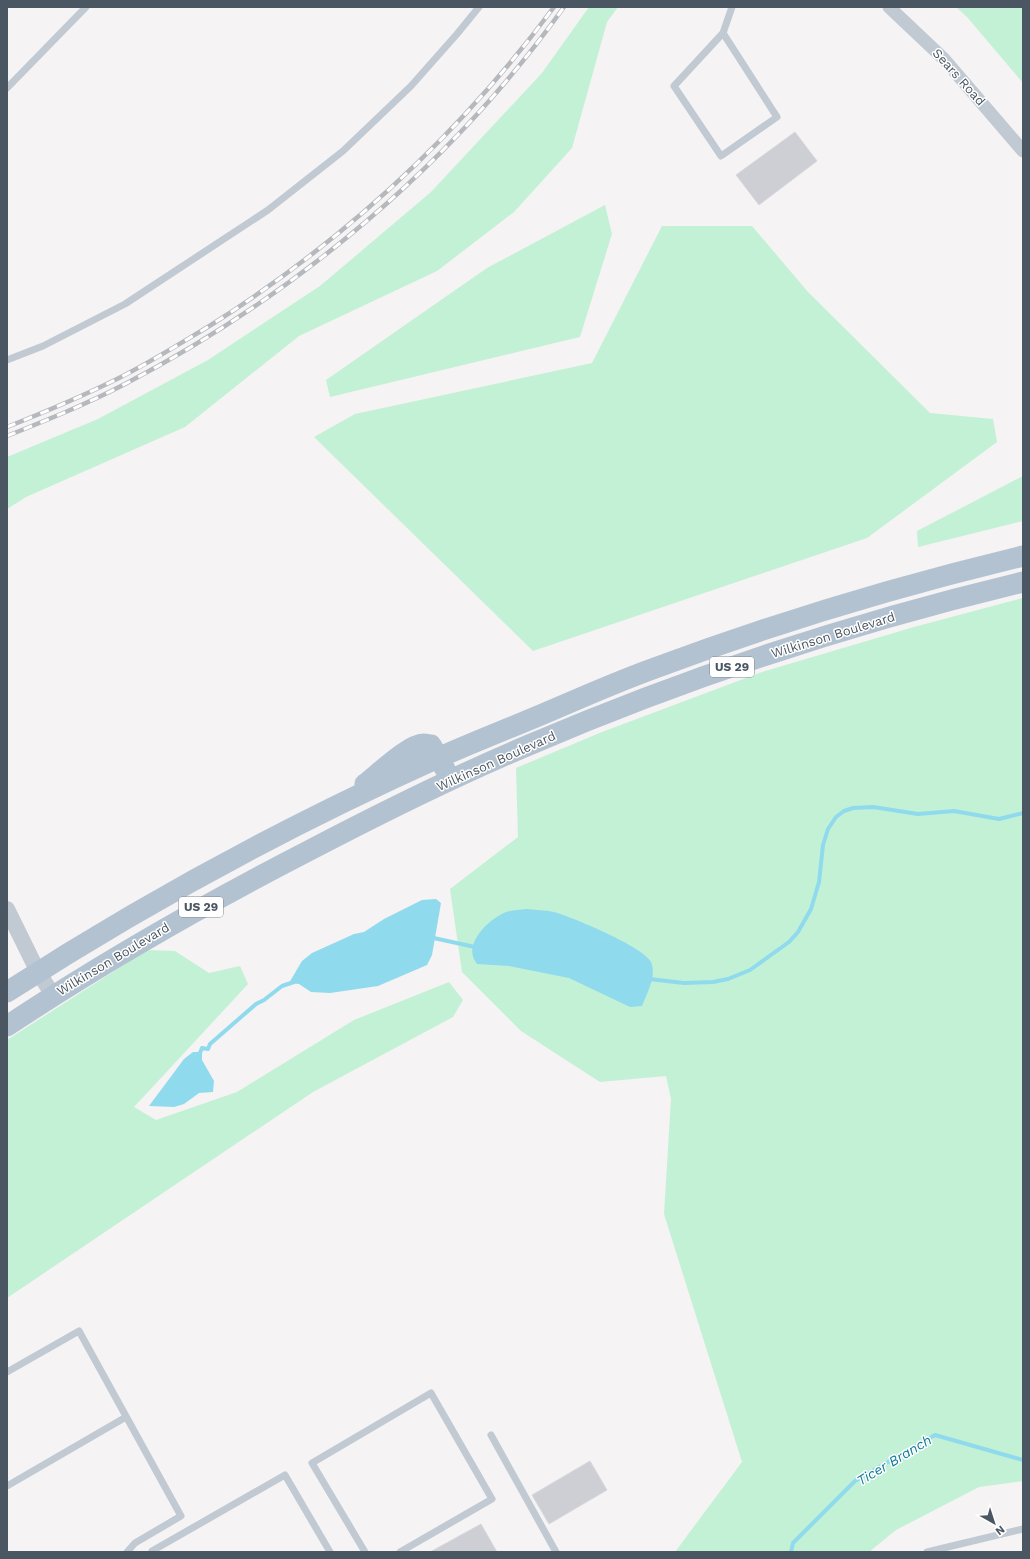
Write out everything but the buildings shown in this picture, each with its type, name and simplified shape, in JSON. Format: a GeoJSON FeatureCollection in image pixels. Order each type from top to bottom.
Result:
{"type":"FeatureCollection","features":[{"type":"Feature","properties":{"kind":"main road","name":"Wilkinson Boulevard"},"geometry":{"type":"LineString","coordinates":[[7,992],[92,938],[241,855],[342,804],[402,754],[417,745],[430,745],[439,758],[653,668],[834,607],[1023,556]]}},
{"type":"Feature","properties":{"kind":"main road","name":"Wilkinson Boulevard"},"geometry":{"type":"LineString","coordinates":[[7,1026],[53,996],[198,909],[253,879],[353,827],[451,780],[529,745],[609,713],[769,654],[906,613],[1023,582]]}},
{"type":"Feature","properties":{"kind":"main road"},"geometry":{"type":"LineString","coordinates":[[439,758],[451,780]]}},
{"type":"Feature","properties":{"kind":"street","name":"Sears Road"},"geometry":{"type":"LineString","coordinates":[[889,7],[941,56],[1023,152]]}},
{"type":"Feature","properties":{"kind":"street"},"geometry":{"type":"LineString","coordinates":[[7,909],[38,972],[53,996]]}},
{"type":"Feature","properties":{"kind":"lane"},"geometry":{"type":"LineString","coordinates":[[7,88],[86,7]]}},
{"type":"Feature","properties":{"kind":"lane"},"geometry":{"type":"LineString","coordinates":[[7,360],[43,346],[125,304],[268,210],[343,151],[411,86],[479,7]]}},
{"type":"Feature","properties":{"kind":"lane"},"geometry":{"type":"LineString","coordinates":[[723,33],[777,118],[721,156],[674,86],[723,33],[732,7]]}},
{"type":"Feature","properties":{"kind":"lane"},"geometry":{"type":"LineString","coordinates":[[7,1372],[79,1331],[181,1516],[135,1542],[127,1552]]}},
{"type":"Feature","properties":{"kind":"lane"},"geometry":{"type":"LineString","coordinates":[[365,1552],[312,1464],[431,1393],[492,1499],[400,1552]]}},
{"type":"Feature","properties":{"kind":"lane"},"geometry":{"type":"LineString","coordinates":[[7,1486],[126,1417]]}},
{"type":"Feature","properties":{"kind":"lane"},"geometry":{"type":"LineString","coordinates":[[491,1435],[556,1552]]}},
{"type":"Feature","properties":{"kind":"lane"},"geometry":{"type":"LineString","coordinates":[[153,1552],[152,1551],[285,1474],[330,1552]]}},
{"type":"Feature","properties":{"kind":"lane"},"geometry":{"type":"LineString","coordinates":[[928,1552],[1023,1529]]}},
{"type":"Feature","properties":{"kind":"green space"},"geometry":{"type":"Polygon","coordinates":[[[589,7],[618,7],[607,22],[572,148],[514,212],[437,271],[299,336],[185,427],[26,497],[7,509],[7,457],[98,419],[208,360],[320,286],[431,192],[542,73],[589,7]]]}},
{"type":"Feature","properties":{"kind":"green space"},"geometry":{"type":"Polygon","coordinates":[[[956,7],[1023,7],[1023,83],[967,17],[956,7]]]}},
{"type":"Feature","properties":{"kind":"green space"},"geometry":{"type":"Polygon","coordinates":[[[605,205],[612,234],[580,337],[330,397],[326,380],[487,268],[605,205]]]}},
{"type":"Feature","properties":{"kind":"green space"},"geometry":{"type":"Polygon","coordinates":[[[662,226],[752,226],[808,292],[930,413],[993,419],[997,442],[867,538],[533,651],[314,437],[355,414],[592,363],[662,226]]]}},
{"type":"Feature","properties":{"kind":"green space"},"geometry":{"type":"Polygon","coordinates":[[[1023,476],[1023,521],[918,547],[917,531],[1023,476]]]}},
{"type":"Feature","properties":{"kind":"green space"},"geometry":{"type":"Polygon","coordinates":[[[1023,598],[1023,1481],[979,1487],[896,1530],[869,1552],[675,1552],[742,1462],[664,1214],[671,1099],[666,1076],[600,1082],[521,1031],[462,972],[450,889],[518,837],[516,768],[602,732],[762,672],[914,627],[1023,598]]]}},
{"type":"Feature","properties":{"kind":"green space"},"geometry":{"type":"Polygon","coordinates":[[[147,950],[175,951],[209,973],[240,966],[248,984],[134,1107],[156,1120],[237,1092],[354,1020],[449,982],[463,1000],[453,1017],[313,1092],[7,1298],[7,1040],[147,950]]]}},
{"type":"Feature","properties":{"kind":"water"},"geometry":{"type":"Polygon","coordinates":[[[436,899],[441,903],[432,955],[427,965],[378,986],[330,993],[311,992],[299,984],[289,983],[302,961],[312,953],[354,934],[364,932],[384,919],[422,900],[436,899]]]}},
{"type":"Feature","properties":{"kind":"water"},"geometry":{"type":"Polygon","coordinates":[[[526,909],[554,912],[576,920],[607,933],[646,956],[651,962],[653,973],[651,984],[642,1006],[630,1007],[569,978],[509,966],[477,964],[473,957],[472,950],[474,942],[483,929],[504,913],[526,909]]]}},
{"type":"Feature","properties":{"kind":"water"},"geometry":{"type":"Polygon","coordinates":[[[202,1048],[202,1060],[214,1081],[213,1092],[199,1093],[184,1104],[174,1107],[149,1106],[184,1059],[193,1052],[198,1052],[202,1048]]]}},
{"type":"Feature","properties":{"kind":"waterway"},"geometry":{"type":"LineString","coordinates":[[649,979],[684,983],[713,982],[728,979],[750,970],[789,942],[798,932],[811,909],[819,882],[823,845],[828,829],[836,817],[844,811],[853,808],[873,807],[918,814],[954,811],[999,819],[1023,813]]}},
{"type":"Feature","properties":{"kind":"waterway"},"geometry":{"type":"LineString","coordinates":[[429,937],[475,947]]}},
{"type":"Feature","properties":{"kind":"waterway"},"geometry":{"type":"LineString","coordinates":[[200,1053],[202,1048],[208,1049],[210,1044],[256,1004],[264,1000],[282,986],[294,982]]}},
{"type":"Feature","properties":{"kind":"waterway","name":"Ticer Branch"},"geometry":{"type":"LineString","coordinates":[[791,1552],[793,1543],[855,1481],[935,1435],[1023,1460]]}},
{"type":"Feature","properties":{"kind":"railway"},"geometry":{"type":"LineString","coordinates":[[7,427],[50,410],[143,366],[211,325],[308,257],[353,221],[397,182],[439,141],[479,99],[554,7]]}},
{"type":"Feature","properties":{"kind":"railway"},"geometry":{"type":"LineString","coordinates":[[7,436],[82,405],[125,384],[189,348],[250,309],[310,267],[367,221],[421,172],[472,120],[520,65],[564,7]]}}]}
